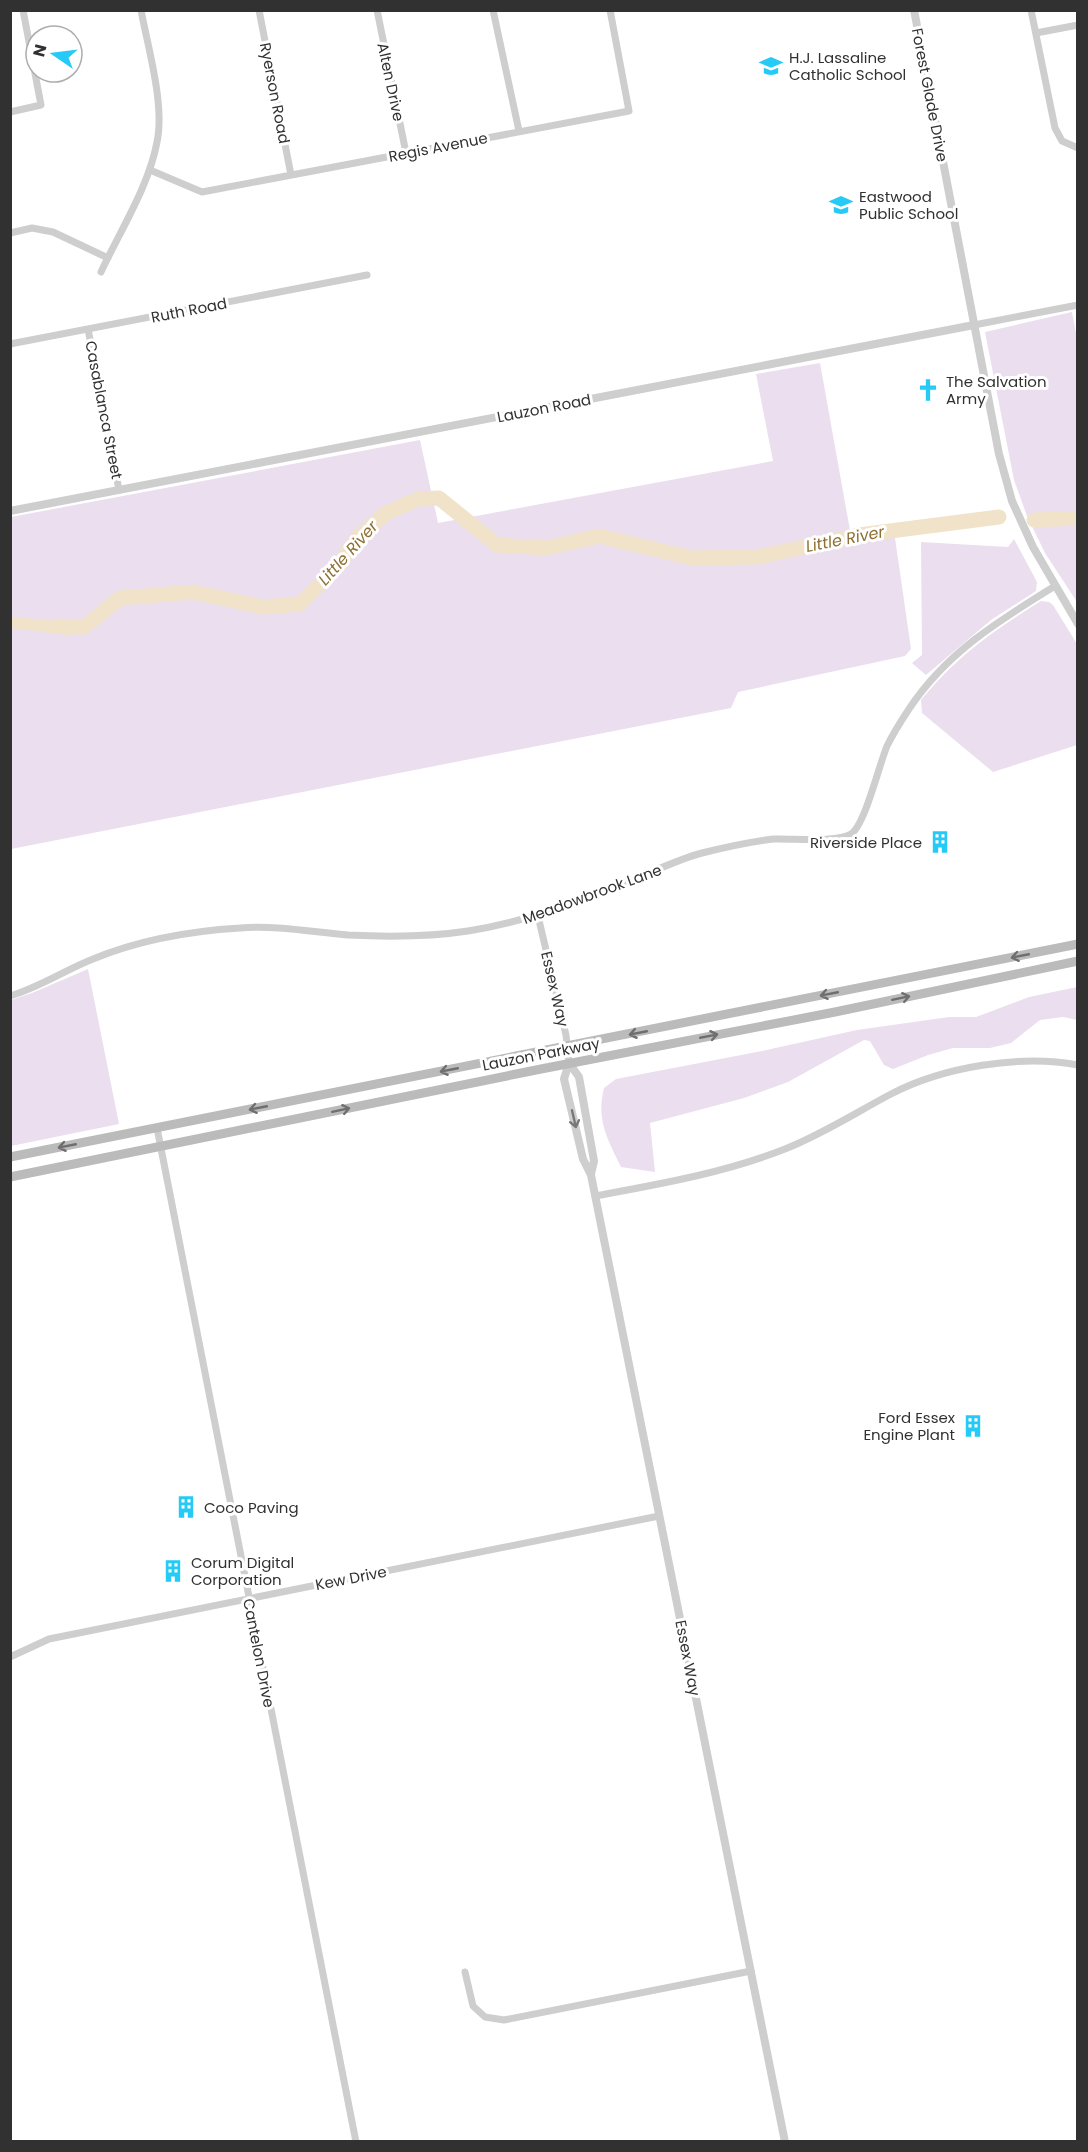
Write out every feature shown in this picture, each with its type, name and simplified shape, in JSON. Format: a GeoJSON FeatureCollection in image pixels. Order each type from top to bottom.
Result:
{"type":"FeatureCollection","features":[{"type":"Feature","properties":{"kind":"main road","name":"Lauzon Parkway"},"geometry":{"type":"LineString","coordinates":[[10,1157],[1077,944]]}},
{"type":"Feature","properties":{"kind":"main road","name":"Lauzon Parkway"},"geometry":{"type":"LineString","coordinates":[[10,1177],[569,1063],[835,1012],[1077,960]]}},
{"type":"Feature","properties":{"kind":"street"},"geometry":{"type":"LineString","coordinates":[[10,112],[41,105],[23,10]]}},
{"type":"Feature","properties":{"kind":"street"},"geometry":{"type":"LineString","coordinates":[[101,272],[150,170],[158,140],[159,107],[141,10]]}},
{"type":"Feature","properties":{"kind":"street","name":"Ryerson Road"},"geometry":{"type":"LineString","coordinates":[[259,10],[291,175]]}},
{"type":"Feature","properties":{"kind":"street","name":"Alten Drive"},"geometry":{"type":"LineString","coordinates":[[377,10],[406,153]]}},
{"type":"Feature","properties":{"kind":"street"},"geometry":{"type":"LineString","coordinates":[[493,10],[519,131]]}},
{"type":"Feature","properties":{"kind":"street","name":"Regis Avenue"},"geometry":{"type":"LineString","coordinates":[[150,170],[202,192],[629,111],[610,10]]}},
{"type":"Feature","properties":{"kind":"street","name":"Forest Glade Drive"},"geometry":{"type":"LineString","coordinates":[[914,10],[999,454],[1012,501],[1033,547],[1077,624]]}},
{"type":"Feature","properties":{"kind":"street"},"geometry":{"type":"LineString","coordinates":[[1031,10],[1055,128],[1062,141],[1077,148]]}},
{"type":"Feature","properties":{"kind":"street"},"geometry":{"type":"LineString","coordinates":[[1036,33],[1077,25]]}},
{"type":"Feature","properties":{"kind":"street"},"geometry":{"type":"LineString","coordinates":[[10,232],[32,228],[53,232],[108,258]]}},
{"type":"Feature","properties":{"kind":"street","name":"Ruth Road"},"geometry":{"type":"LineString","coordinates":[[10,344],[367,275]]}},
{"type":"Feature","properties":{"kind":"street","name":"Lauzon Road"},"geometry":{"type":"LineString","coordinates":[[10,511],[1077,305]]}},
{"type":"Feature","properties":{"kind":"street","name":"Casablanca Street"},"geometry":{"type":"LineString","coordinates":[[88,329],[119,490]]}},
{"type":"Feature","properties":{"kind":"street","name":"Meadowbrook Lane"},"geometry":{"type":"LineString","coordinates":[[10,996],[34,988],[92,959],[160,938],[243,927],[389,936],[468,931],[538,916],[698,854],[744,843],[775,839],[836,838],[851,834],[862,823],[888,744],[909,708],[937,673],[969,642],[1055,586]]}},
{"type":"Feature","properties":{"kind":"street","name":"Essex Way"},"geometry":{"type":"LineString","coordinates":[[538,916],[568,1047],[569,1063],[564,1079],[583,1159],[591,1175],[785,2142]]}},
{"type":"Feature","properties":{"kind":"street"},"geometry":{"type":"LineString","coordinates":[[595,1196],[689,1178],[786,1149],[824,1132],[892,1093],[943,1074],[988,1064],[1028,1062],[1077,1065]]}},
{"type":"Feature","properties":{"kind":"street","name":"Essex Way"},"geometry":{"type":"LineString","coordinates":[[569,1063],[579,1077],[594,1161],[591,1175]]}},
{"type":"Feature","properties":{"kind":"street","name":"Cantelon Drive"},"geometry":{"type":"LineString","coordinates":[[158,1128],[248,1599],[356,2142]]}},
{"type":"Feature","properties":{"kind":"street","name":"Kew Drive"},"geometry":{"type":"LineString","coordinates":[[10,1657],[49,1639],[659,1516]]}},
{"type":"Feature","properties":{"kind":"street"},"geometry":{"type":"LineString","coordinates":[[465,1972],[473,2006],[485,2017],[504,2020],[751,1971]]}},
{"type":"Feature","properties":{"kind":"shaded area"},"geometry":{"type":"Polygon","coordinates":[[[1072,312],[1078,344],[1077,602],[1045,553],[1027,516],[1014,480],[985,332],[1072,312]]]}},
{"type":"Feature","properties":{"kind":"shaded area"},"geometry":{"type":"Polygon","coordinates":[[[820,363],[851,536],[894,531],[911,649],[905,656],[738,692],[731,708],[11,849],[11,517],[420,440],[438,523],[773,461],[756,374],[820,363]]]}},
{"type":"Feature","properties":{"kind":"shaded area"},"geometry":{"type":"Polygon","coordinates":[[[1014,539],[1037,582],[1036,591],[991,620],[926,675],[912,663],[922,655],[921,542],[1008,547],[1014,539]]]}},
{"type":"Feature","properties":{"kind":"shaded area"},"geometry":{"type":"Polygon","coordinates":[[[1041,601],[1053,605],[1077,644],[1077,745],[993,772],[922,713],[921,700],[977,645],[1041,601]]]}},
{"type":"Feature","properties":{"kind":"shaded area"},"geometry":{"type":"Polygon","coordinates":[[[11,617],[76,622],[78,634],[66,635],[11,628],[11,617]]]}},
{"type":"Feature","properties":{"kind":"shaded area"},"geometry":{"type":"Polygon","coordinates":[[[88,969],[119,1124],[11,1146],[11,1000],[88,969]]]}},
{"type":"Feature","properties":{"kind":"shaded area"},"geometry":{"type":"Polygon","coordinates":[[[1077,987],[1077,1020],[1063,1017],[1040,1020],[1011,1043],[990,1048],[953,1048],[893,1069],[884,1065],[870,1041],[864,1040],[788,1082],[744,1098],[650,1123],[655,1172],[621,1167],[604,1129],[601,1110],[604,1088],[616,1079],[857,1030],[949,1017],[976,1017],[1029,997],[1077,987]]]}},
{"type":"Feature","properties":{"kind":"waterway","name":"Little River"},"geometry":{"type":"LineString","coordinates":[[58,626],[84,627],[120,598],[193,592],[264,607],[300,604],[337,567],[357,538],[386,513],[418,499],[439,498],[497,545],[546,548],[599,536],[692,558],[758,557],[859,535],[999,517]]}},
{"type":"Feature","properties":{"kind":"waterway","name":"Little River"},"geometry":{"type":"LineString","coordinates":[[1034,520],[1078,518]]}},
{"type":"Feature","properties":{"kind":"place","name":"H.J. Lassaline Catholic School"},"geometry":{"type":"Point","coordinates":[771,66]}},
{"type":"Feature","properties":{"kind":"place","name":"Eastwood Public School"},"geometry":{"type":"Point","coordinates":[841,205]}},
{"type":"Feature","properties":{"kind":"place","name":"The Salvation Army"},"geometry":{"type":"Point","coordinates":[928,390]}},
{"type":"Feature","properties":{"kind":"place","name":"Riverside Place"},"geometry":{"type":"Point","coordinates":[940,842]}},
{"type":"Feature","properties":{"kind":"place","name":"Ford Essex Engine Plant"},"geometry":{"type":"Point","coordinates":[973,1426]}},
{"type":"Feature","properties":{"kind":"place","name":"Coco Paving"},"geometry":{"type":"Point","coordinates":[186,1507]}},
{"type":"Feature","properties":{"kind":"place","name":"Corum Digital Corporation"},"geometry":{"type":"Point","coordinates":[173,1571]}}]}
